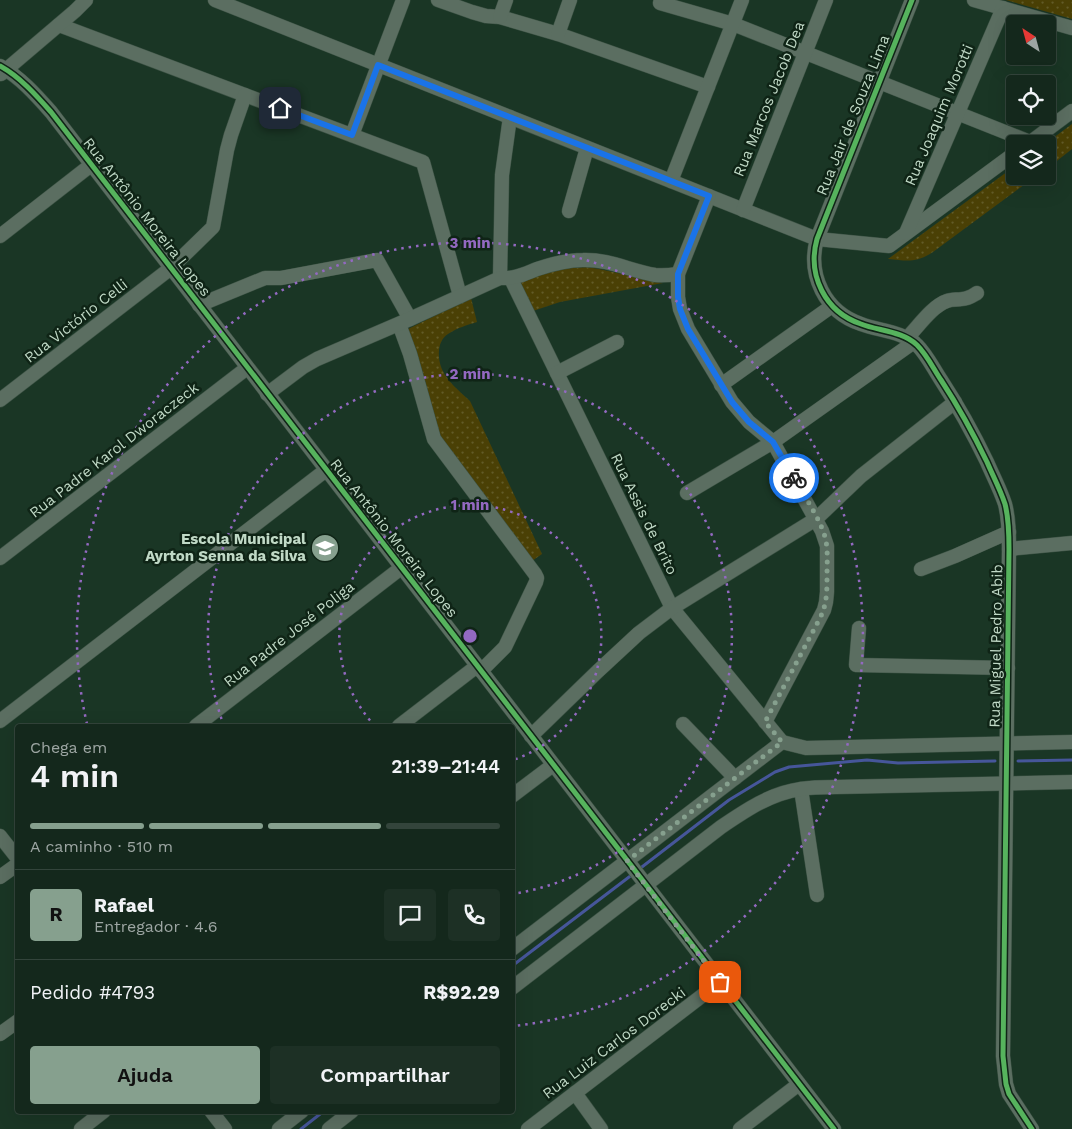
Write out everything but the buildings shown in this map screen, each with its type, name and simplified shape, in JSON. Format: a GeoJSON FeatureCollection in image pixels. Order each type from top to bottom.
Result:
{"type":"FeatureCollection","features":[{"type":"Feature","properties":{"kind":"street"},"geometry":{"type":"LineString","coordinates":[[2,70],[59,25],[86,0]]}},
{"type":"Feature","properties":{"kind":"street"},"geometry":{"type":"LineString","coordinates":[[215,0],[817,239],[890,246],[1006,160]]}},
{"type":"Feature","properties":{"kind":"street"},"geometry":{"type":"LineString","coordinates":[[352,135],[403,0]]}},
{"type":"Feature","properties":{"kind":"street"},"geometry":{"type":"LineString","coordinates":[[438,0],[486,16],[500,17],[558,34],[708,87]]}},
{"type":"Feature","properties":{"kind":"street"},"geometry":{"type":"LineString","coordinates":[[500,17],[506,0]]}},
{"type":"Feature","properties":{"kind":"street"},"geometry":{"type":"LineString","coordinates":[[558,34],[570,0]]}},
{"type":"Feature","properties":{"kind":"street"},"geometry":{"type":"LineString","coordinates":[[671,181],[742,0]]}},
{"type":"Feature","properties":{"kind":"street","name":"Rua Marcos Jacob Dea"},"geometry":{"type":"LineString","coordinates":[[743,210],[826,0]]}},
{"type":"Feature","properties":{"kind":"street","name":"Rua Jair de Souza Lima"},"geometry":{"type":"LineString","coordinates":[[817,239],[912,0]]}},
{"type":"Feature","properties":{"kind":"street"},"geometry":{"type":"LineString","coordinates":[[974,0],[1072,28]]}},
{"type":"Feature","properties":{"kind":"street"},"geometry":{"type":"LineString","coordinates":[[661,1],[733,24],[806,52],[1010,135]]}},
{"type":"Feature","properties":{"kind":"street","name":"Rua Joaquim Morotti"},"geometry":{"type":"LineString","coordinates":[[906,234],[1002,8]]}},
{"type":"Feature","properties":{"kind":"street"},"geometry":{"type":"LineString","coordinates":[[59,25],[422,162],[460,296]]}},
{"type":"Feature","properties":{"kind":"street","name":"Rua Antônio Moreira Lopes"},"geometry":{"type":"LineString","coordinates":[[2,70],[22,82],[36,96],[91,165],[834,1129]]}},
{"type":"Feature","properties":{"kind":"street","name":"Rua Victório Celli"},"geometry":{"type":"LineString","coordinates":[[0,400],[171,268],[212,227],[227,150],[244,95]]}},
{"type":"Feature","properties":{"kind":"street"},"geometry":{"type":"LineString","coordinates":[[1040,135],[1072,111]]}},
{"type":"Feature","properties":{"kind":"street","name":"Rua Assis de Brito"},"geometry":{"type":"LineString","coordinates":[[510,117],[502,175],[506,278],[557,373],[672,608],[782,742]]}},
{"type":"Feature","properties":{"kind":"street"},"geometry":{"type":"LineString","coordinates":[[568,211],[587,148]]}},
{"type":"Feature","properties":{"kind":"street"},"geometry":{"type":"LineString","coordinates":[[0,236],[91,165]]}},
{"type":"Feature","properties":{"kind":"street"},"geometry":{"type":"LineString","coordinates":[[709,196],[678,274],[678,297],[683,318],[721,385],[740,412],[773,442],[816,519],[826,546],[826,602],[820,618],[765,722]]}},
{"type":"Feature","properties":{"kind":"street"},"geometry":{"type":"LineString","coordinates":[[817,239],[814,250],[815,273],[819,286],[832,306],[854,322],[911,340]]}},
{"type":"Feature","properties":{"kind":"street"},"geometry":{"type":"LineString","coordinates":[[199,305],[265,278],[281,278],[377,260],[404,321],[410,354],[434,439],[537,578],[505,647],[479,669],[402,724]]}},
{"type":"Feature","properties":{"kind":"street"},"geometry":{"type":"LineString","coordinates":[[267,394],[310,362],[460,296],[506,278],[539,268],[558,263],[594,260],[655,275],[678,274]]}},
{"type":"Feature","properties":{"kind":"street"},"geometry":{"type":"LineString","coordinates":[[687,493],[773,442],[911,340],[932,312],[945,302],[951,299],[967,298],[977,293]]}},
{"type":"Feature","properties":{"kind":"street"},"geometry":{"type":"LineString","coordinates":[[721,385],[832,306]]}},
{"type":"Feature","properties":{"kind":"street","name":"Rua Miguel Pedro Abib"},"geometry":{"type":"LineString","coordinates":[[911,340],[925,356],[955,402],[978,444],[1001,494],[1008,516],[1003,1056],[1009,1094],[1032,1129]]}},
{"type":"Feature","properties":{"kind":"street"},"geometry":{"type":"LineString","coordinates":[[557,373],[618,342]]}},
{"type":"Feature","properties":{"kind":"street","name":"Rua Padre Karol Dworaczeck"},"geometry":{"type":"LineString","coordinates":[[0,558],[247,368]]}},
{"type":"Feature","properties":{"kind":"street"},"geometry":{"type":"LineString","coordinates":[[531,736],[612,657],[672,608],[816,519],[861,476],[955,402]]}},
{"type":"Feature","properties":{"kind":"street"},"geometry":{"type":"LineString","coordinates":[[0,721],[326,470]]}},
{"type":"Feature","properties":{"kind":"street"},"geometry":{"type":"LineString","coordinates":[[920,568],[955,556],[1009,532]]}},
{"type":"Feature","properties":{"kind":"street"},"geometry":{"type":"LineString","coordinates":[[1009,549],[1072,543]]}},
{"type":"Feature","properties":{"kind":"street","name":"Rua Padre José Poliga"},"geometry":{"type":"LineString","coordinates":[[199,724],[402,568]]}},
{"type":"Feature","properties":{"kind":"street"},"geometry":{"type":"LineString","coordinates":[[859,628],[856,665],[1008,668]]}},
{"type":"Feature","properties":{"kind":"street"},"geometry":{"type":"LineString","coordinates":[[683,724],[735,778]]}},
{"type":"Feature","properties":{"kind":"street"},"geometry":{"type":"LineString","coordinates":[[515,947],[782,742],[806,748],[1072,742]]}},
{"type":"Feature","properties":{"kind":"street"},"geometry":{"type":"LineString","coordinates":[[515,794],[553,765]]}},
{"type":"Feature","properties":{"kind":"street"},"geometry":{"type":"LineString","coordinates":[[515,986],[702,841],[740,814],[774,796],[800,789],[836,787],[1072,782]]}},
{"type":"Feature","properties":{"kind":"street"},"geometry":{"type":"LineString","coordinates":[[800,789],[817,895]]}},
{"type":"Feature","properties":{"kind":"street"},"geometry":{"type":"LineString","coordinates":[[0,836],[15,855]]}},
{"type":"Feature","properties":{"kind":"street"},"geometry":{"type":"LineString","coordinates":[[0,877],[15,866]]}},
{"type":"Feature","properties":{"kind":"street","name":"Rua Luiz Carlos Dorecki"},"geometry":{"type":"LineString","coordinates":[[528,1129],[720,982]]}},
{"type":"Feature","properties":{"kind":"street"},"geometry":{"type":"LineString","coordinates":[[0,1034],[15,1023]]}},
{"type":"Feature","properties":{"kind":"street"},"geometry":{"type":"LineString","coordinates":[[740,1129],[799,1084]]}},
{"type":"Feature","properties":{"kind":"street"},"geometry":{"type":"LineString","coordinates":[[575,1093],[601,1129]]}},
{"type":"Feature","properties":{"kind":"street"},"geometry":{"type":"LineString","coordinates":[[81,1129],[100,1114]]}},
{"type":"Feature","properties":{"kind":"street"},"geometry":{"type":"LineString","coordinates":[[214,1114],[225,1129]]}},
{"type":"Feature","properties":{"kind":"street"},"geometry":{"type":"LineString","coordinates":[[279,1129],[298,1114]]}},
{"type":"Feature","properties":{"kind":"street"},"geometry":{"type":"LineString","coordinates":[[328,1129],[348,1114]]}},
{"type":"Feature","properties":{"kind":"shaded area"},"geometry":{"type":"Polygon","coordinates":[[[1006,0],[1072,0],[1072,19],[1006,0]]]}},
{"type":"Feature","properties":{"kind":"shaded area"},"geometry":{"type":"Polygon","coordinates":[[[1072,124],[1072,149],[1056,162],[1056,136],[1072,124]]]}},
{"type":"Feature","properties":{"kind":"shaded area"},"geometry":{"type":"Polygon","coordinates":[[[1006,173],[1006,185],[1024,185],[927,256],[912,260],[888,259],[1006,173]]]}},
{"type":"Feature","properties":{"kind":"shaded area"},"geometry":{"type":"Polygon","coordinates":[[[587,267],[663,283],[560,302],[533,311],[519,283],[558,269],[587,267]]]}},
{"type":"Feature","properties":{"kind":"shaded area"},"geometry":{"type":"Polygon","coordinates":[[[471,298],[477,322],[458,328],[444,337],[439,350],[439,358],[448,379],[470,401],[542,554],[532,561],[440,436],[423,373],[408,329],[471,298]]]}},
{"type":"Feature","properties":{"kind":"waterway"},"geometry":{"type":"LineString","coordinates":[[638,870],[729,800],[775,772],[789,767],[867,760],[898,763],[995,761]]}},
{"type":"Feature","properties":{"kind":"waterway"},"geometry":{"type":"LineString","coordinates":[[1018,761],[1072,760]]}},
{"type":"Feature","properties":{"kind":"waterway"},"geometry":{"type":"LineString","coordinates":[[515,964],[633,874]]}},
{"type":"Feature","properties":{"kind":"waterway"},"geometry":{"type":"LineString","coordinates":[[301,1129],[320,1114]]}},
{"type":"Feature","properties":{"kind":"cycle path"},"geometry":{"type":"LineString","coordinates":[[912,0],[817,239],[815,266],[817,279],[822,290],[838,311],[861,324],[911,340],[921,349],[971,430],[1005,504],[1009,549],[1003,1056],[1009,1094],[1032,1129]]}},
{"type":"Feature","properties":{"kind":"cycle path"},"geometry":{"type":"LineString","coordinates":[[0,66],[21,81],[51,112],[834,1129]]}},
{"type":"Feature","properties":{"kind":"way so far"},"geometry":{"type":"LineString","coordinates":[[720,982],[627,861],[782,742],[765,722],[824,610],[827,592],[825,538],[794,478]]}},
{"type":"Feature","properties":{"kind":"place","name":"Escola Municipal Ayrton Senna da Silva"},"geometry":{"type":"Point","coordinates":[325,548]}},
{"type":"Feature","properties":{"kind":"route"},"geometry":{"type":"LineString","coordinates":[[280,108],[352,135],[378,65],[709,196],[678,274],[677,286],[680,309],[688,329],[732,402],[749,422],[773,442],[794,478]]}}]}
